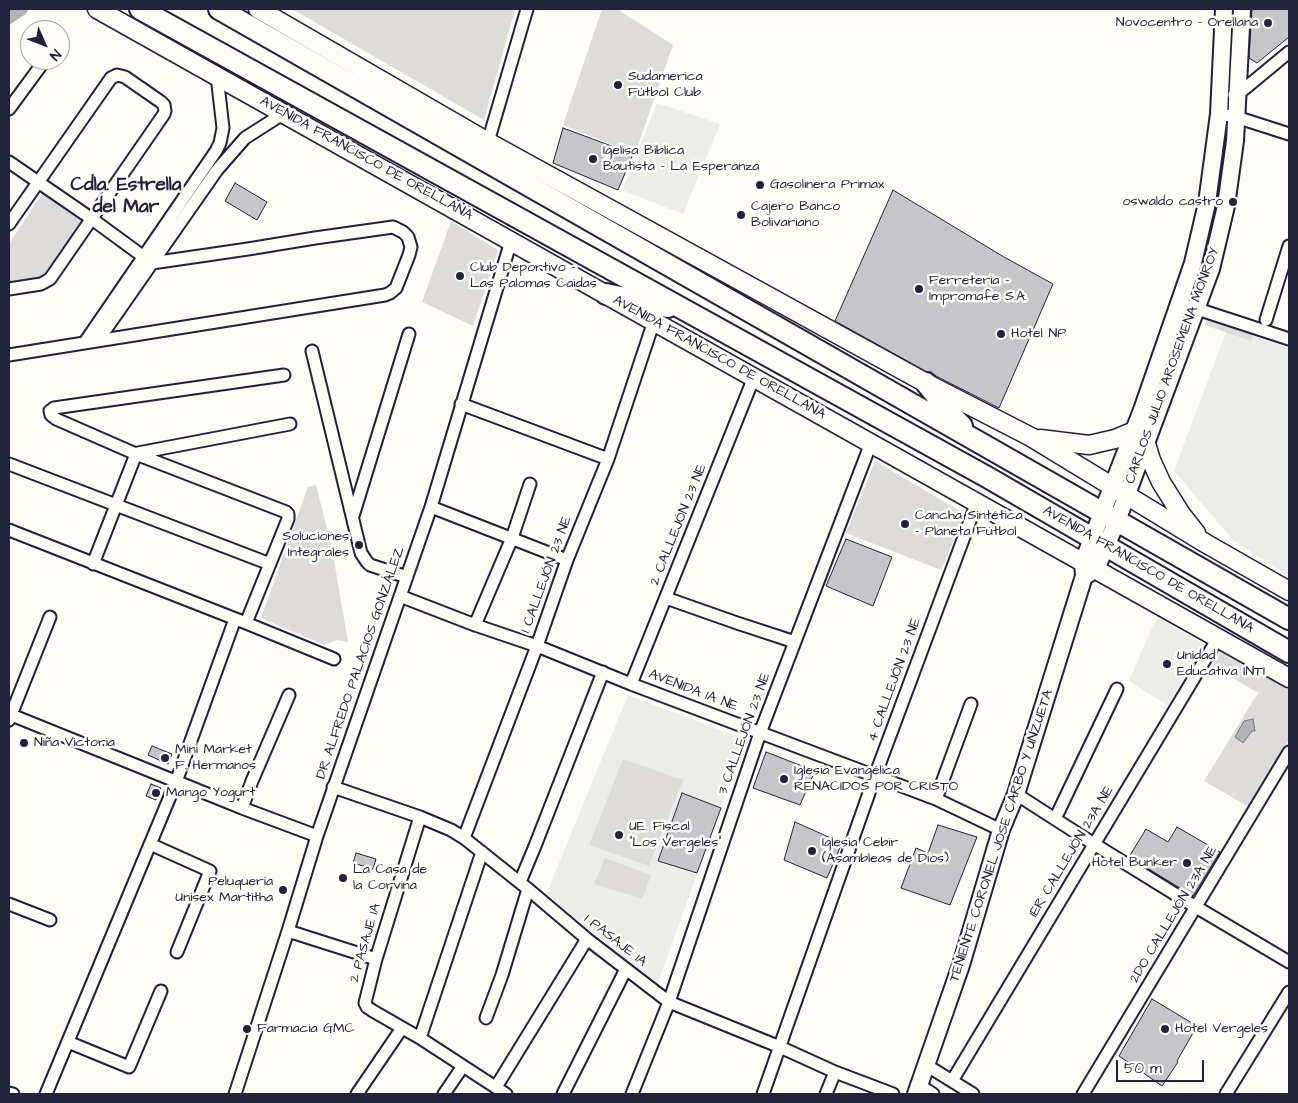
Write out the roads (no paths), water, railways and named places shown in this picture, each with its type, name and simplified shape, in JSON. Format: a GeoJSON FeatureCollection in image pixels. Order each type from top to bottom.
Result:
{"type":"FeatureCollection","features":[{"type":"Feature","properties":{"kind":"highway","name":"AVENIDA FRANCISCO DE ORELLANA"},"geometry":{"type":"LineString","coordinates":[[140,9],[987,477],[1289,652]]}},
{"type":"Feature","properties":{"kind":"highway","name":"AVENIDA FRANCISCO DE ORELLANA"},"geometry":{"type":"LineString","coordinates":[[219,9],[1289,619]]}},
{"type":"Feature","properties":{"kind":"highway"},"geometry":{"type":"LineString","coordinates":[[606,294],[692,313]]}},
{"type":"Feature","properties":{"kind":"highway"},"geometry":{"type":"LineString","coordinates":[[926,383],[955,419],[978,441]]}},
{"type":"Feature","properties":{"kind":"main road","name":"AVENIDA FRANCISCO DE ORELLANA"},"geometry":{"type":"LineString","coordinates":[[97,9],[977,502],[1088,569],[1289,678]]}},
{"type":"Feature","properties":{"kind":"main road"},"geometry":{"type":"LineString","coordinates":[[258,9],[488,142],[926,383],[1031,437],[1205,543],[1289,590]]}},
{"type":"Feature","properties":{"kind":"main road","name":"CARLOS JULIO AROSEMENA MONROY"},"geometry":{"type":"LineString","coordinates":[[1088,569],[1109,516],[1112,486],[1142,410],[1193,263],[1207,203],[1219,114],[1224,9]]}},
{"type":"Feature","properties":{"kind":"main road","name":"CARLOS JULIO AROSEMENA MONROY"},"geometry":{"type":"LineString","coordinates":[[1109,516],[1127,496],[1211,269],[1226,206],[1235,141],[1242,9]]}},
{"type":"Feature","properties":{"kind":"main road"},"geometry":{"type":"LineString","coordinates":[[1031,437],[1089,446],[1132,432]]}},
{"type":"Feature","properties":{"kind":"main road"},"geometry":{"type":"LineString","coordinates":[[1146,444],[1155,472],[1170,497],[1205,543]]}},
{"type":"Feature","properties":{"kind":"main road","name":"TENIENTE CORONEL JOSE CARBO Y UNZUETA"},"geometry":{"type":"LineString","coordinates":[[917,1090],[961,965],[1002,830],[1016,794],[1088,569]]}},
{"type":"Feature","properties":{"kind":"street"},"geometry":{"type":"LineString","coordinates":[[488,142],[527,9]]}},
{"type":"Feature","properties":{"kind":"street"},"geometry":{"type":"LineString","coordinates":[[1220,94],[1237,95],[1289,52]]}},
{"type":"Feature","properties":{"kind":"street"},"geometry":{"type":"LineString","coordinates":[[9,110],[38,70]]}},
{"type":"Feature","properties":{"kind":"street"},"geometry":{"type":"LineString","coordinates":[[9,224],[107,83],[114,76],[121,75],[161,102],[165,108],[164,114],[54,275],[48,281],[41,284],[9,289]]}},
{"type":"Feature","properties":{"kind":"street"},"geometry":{"type":"LineString","coordinates":[[99,339],[216,152],[220,143],[223,124],[217,76]]}},
{"type":"Feature","properties":{"kind":"street"},"geometry":{"type":"LineString","coordinates":[[85,342],[217,170],[242,141],[284,113]]}},
{"type":"Feature","properties":{"kind":"street"},"geometry":{"type":"LineString","coordinates":[[1219,114],[1236,117],[1289,134]]}},
{"type":"Feature","properties":{"kind":"street"},"geometry":{"type":"LineString","coordinates":[[9,162],[148,260],[248,250],[315,238],[393,228],[403,232],[410,242],[409,255],[396,288],[385,295],[9,354]]}},
{"type":"Feature","properties":{"kind":"street","name":"DR ALFREDO PALACIOS GONZÁLEZ"},"geometry":{"type":"LineString","coordinates":[[234,1094],[333,787],[431,507],[511,241]]}},
{"type":"Feature","properties":{"kind":"street"},"geometry":{"type":"LineString","coordinates":[[1266,320],[1289,246]]}},
{"type":"Feature","properties":{"kind":"street"},"geometry":{"type":"LineString","coordinates":[[1179,303],[1289,339]]}},
{"type":"Feature","properties":{"kind":"street","name":"1 CALLEJÓN 23 NE"},"geometry":{"type":"LineString","coordinates":[[464,838],[537,646],[567,560],[608,459],[654,321]]}},
{"type":"Feature","properties":{"kind":"street"},"geometry":{"type":"LineString","coordinates":[[353,517],[409,334]]}},
{"type":"Feature","properties":{"kind":"street"},"geometry":{"type":"LineString","coordinates":[[312,351],[361,553],[370,565],[407,577]]}},
{"type":"Feature","properties":{"kind":"street"},"geometry":{"type":"LineString","coordinates":[[46,1094],[241,621],[270,564],[288,519],[286,512],[136,454],[56,419],[51,415],[50,411],[54,408],[284,375]]}},
{"type":"Feature","properties":{"kind":"street","name":"2 CALLEJÓN 23 NE"},"geometry":{"type":"LineString","coordinates":[[631,684],[754,377]]}},
{"type":"Feature","properties":{"kind":"street"},"geometry":{"type":"LineString","coordinates":[[461,404],[608,459]]}},
{"type":"Feature","properties":{"kind":"street"},"geometry":{"type":"LineString","coordinates":[[136,454],[290,424]]}},
{"type":"Feature","properties":{"kind":"street","name":"3 CALLEJÓN 23 NE"},"geometry":{"type":"LineString","coordinates":[[632,1094],[669,1002],[760,733],[872,443]]}},
{"type":"Feature","properties":{"kind":"street"},"geometry":{"type":"LineString","coordinates":[[93,564],[136,454]]}},
{"type":"Feature","properties":{"kind":"street"},"geometry":{"type":"LineString","coordinates":[[9,464],[270,564]]}},
{"type":"Feature","properties":{"kind":"street"},"geometry":{"type":"LineString","coordinates":[[475,624],[512,538],[530,484]]}},
{"type":"Feature","properties":{"kind":"street","name":"4 CALLEJÓN 23 NE"},"geometry":{"type":"LineString","coordinates":[[763,1094],[875,776],[977,502]]}},
{"type":"Feature","properties":{"kind":"street"},"geometry":{"type":"LineString","coordinates":[[431,507],[567,560]]}},
{"type":"Feature","properties":{"kind":"street"},"geometry":{"type":"LineString","coordinates":[[9,530],[334,659]]}},
{"type":"Feature","properties":{"kind":"street","name":"AVENIDA 1A NE"},"geometry":{"type":"LineString","coordinates":[[400,596],[537,646],[631,684],[936,799],[1002,830]]}},
{"type":"Feature","properties":{"kind":"street"},"geometry":{"type":"LineString","coordinates":[[666,598],[795,642]]}},
{"type":"Feature","properties":{"kind":"street"},"geometry":{"type":"LineString","coordinates":[[50,617],[10,717],[317,836]]}},
{"type":"Feature","properties":{"kind":"street","name":"1ER CALLEJÓN 23A NE"},"geometry":{"type":"LineString","coordinates":[[952,1081],[1218,638]]}},
{"type":"Feature","properties":{"kind":"street"},"geometry":{"type":"LineString","coordinates":[[486,1018],[502,975],[535,846],[603,672]]}},
{"type":"Feature","properties":{"kind":"street"},"geometry":{"type":"LineString","coordinates":[[1055,819],[1117,689]]}},
{"type":"Feature","properties":{"kind":"street"},"geometry":{"type":"LineString","coordinates":[[242,808],[289,695]]}},
{"type":"Feature","properties":{"kind":"street"},"geometry":{"type":"LineString","coordinates":[[936,799],[971,704]]}},
{"type":"Feature","properties":{"kind":"street","name":"2DO CALLEJÓN 23A NE"},"geometry":{"type":"LineString","coordinates":[[1084,1094],[1289,752]]}},
{"type":"Feature","properties":{"kind":"street","name":"1 PASAJE 1A"},"geometry":{"type":"LineString","coordinates":[[333,787],[420,817],[464,838],[524,885],[587,939],[669,1002],[893,1094]]}},
{"type":"Feature","properties":{"kind":"street"},"geometry":{"type":"LineString","coordinates":[[1016,794],[1196,907],[1289,962]]}},
{"type":"Feature","properties":{"kind":"street","name":"2 PASAJE 1A"},"geometry":{"type":"LineString","coordinates":[[420,817],[376,959],[365,1003],[370,1010],[420,1038],[506,1094]]}},
{"type":"Feature","properties":{"kind":"street"},"geometry":{"type":"LineString","coordinates":[[150,844],[210,871],[176,952]]}},
{"type":"Feature","properties":{"kind":"street"},"geometry":{"type":"LineString","coordinates":[[420,1038],[482,852]]}},
{"type":"Feature","properties":{"kind":"street"},"geometry":{"type":"LineString","coordinates":[[9,904],[50,920]]}},
{"type":"Feature","properties":{"kind":"street"},"geometry":{"type":"LineString","coordinates":[[288,931],[376,959]]}},
{"type":"Feature","properties":{"kind":"street"},"geometry":{"type":"LineString","coordinates":[[496,1087],[587,939]]}},
{"type":"Feature","properties":{"kind":"street"},"geometry":{"type":"LineString","coordinates":[[563,1094],[626,969]]}},
{"type":"Feature","properties":{"kind":"street"},"geometry":{"type":"LineString","coordinates":[[68,1042],[129,1067],[161,991]]}},
{"type":"Feature","properties":{"kind":"street"},"geometry":{"type":"LineString","coordinates":[[1226,1094],[1289,992]]}},
{"type":"Feature","properties":{"kind":"street"},"geometry":{"type":"LineString","coordinates":[[357,1094],[402,1028]]}},
{"type":"Feature","properties":{"kind":"street"},"geometry":{"type":"LineString","coordinates":[[926,1065],[973,1094]]}},
{"type":"Feature","properties":{"kind":"street"},"geometry":{"type":"LineString","coordinates":[[444,1094],[463,1066]]}},
{"type":"Feature","properties":{"kind":"street"},"geometry":{"type":"LineString","coordinates":[[826,1094],[836,1072]]}},
{"type":"Feature","properties":{"kind":"street"},"geometry":{"type":"LineString","coordinates":[[917,1090],[933,1094]]}},
{"type":"Feature","properties":{"kind":"street"},"geometry":{"type":"LineString","coordinates":[[9,1092],[13,1094]]}},
{"type":"Feature","properties":{"kind":"waterway"},"geometry":{"type":"LineString","coordinates":[[9,18],[22,9]]}},
{"type":"Feature","properties":{"kind":"place","name":"Novocentro - Orellana"},"geometry":{"type":"Point","coordinates":[1268,23]}},
{"type":"Feature","properties":{"kind":"place","name":"Sudamerica Fútbol Club"},"geometry":{"type":"Point","coordinates":[618,85]}},
{"type":"Feature","properties":{"kind":"place","name":"Igelisa Biblíca Bautista - La Esperanza"},"geometry":{"type":"Point","coordinates":[593,159]}},
{"type":"Feature","properties":{"kind":"place","name":"Gasolinera Primax"},"geometry":{"type":"Point","coordinates":[760,185]}},
{"type":"Feature","properties":{"kind":"place","name":"oswaldo castro"},"geometry":{"type":"Point","coordinates":[1233,202]}},
{"type":"Feature","properties":{"kind":"place","name":"Cajero Banco Bolivariano"},"geometry":{"type":"Point","coordinates":[741,215]}},
{"type":"Feature","properties":{"kind":"place","name":"Club Deportivo - Las Palomas Caidas"},"geometry":{"type":"Point","coordinates":[460,276]}},
{"type":"Feature","properties":{"kind":"place","name":"Ferreteria - Impromafe S.A."},"geometry":{"type":"Point","coordinates":[919,289]}},
{"type":"Feature","properties":{"kind":"place","name":"Hotel NP"},"geometry":{"type":"Point","coordinates":[1001,334]}},
{"type":"Feature","properties":{"kind":"place","name":"Cancha Sintética - Planeta Fútbol"},"geometry":{"type":"Point","coordinates":[905,524]}},
{"type":"Feature","properties":{"kind":"place","name":"Soluciones Integrales"},"geometry":{"type":"Point","coordinates":[359,545]}},
{"type":"Feature","properties":{"kind":"place","name":"Unidad Educativa INTI"},"geometry":{"type":"Point","coordinates":[1167,664]}},
{"type":"Feature","properties":{"kind":"place","name":"Niña Victoria"},"geometry":{"type":"Point","coordinates":[24,743]}},
{"type":"Feature","properties":{"kind":"place","name":"Mini Market F. Hermanos"},"geometry":{"type":"Point","coordinates":[165,758]}},
{"type":"Feature","properties":{"kind":"place","name":"Iglesia Evangélica RENACIDOS POR CRISTO"},"geometry":{"type":"Point","coordinates":[784,779]}},
{"type":"Feature","properties":{"kind":"place","name":"Mango Yogurt"},"geometry":{"type":"Point","coordinates":[156,793]}},
{"type":"Feature","properties":{"kind":"place","name":"UE. Fiscal \"Los Vergeles\""},"geometry":{"type":"Point","coordinates":[619,835]}},
{"type":"Feature","properties":{"kind":"place","name":"Iglesia Cebir (Asambleas de Dios)"},"geometry":{"type":"Point","coordinates":[812,851]}},
{"type":"Feature","properties":{"kind":"place","name":"Hotel Bunker"},"geometry":{"type":"Point","coordinates":[1187,863]}},
{"type":"Feature","properties":{"kind":"place","name":"La Casa de la Corvina"},"geometry":{"type":"Point","coordinates":[343,878]}},
{"type":"Feature","properties":{"kind":"place","name":"Peluquería Unisex Martitha"},"geometry":{"type":"Point","coordinates":[283,890]}},
{"type":"Feature","properties":{"kind":"place","name":"Farmacia GMC"},"geometry":{"type":"Point","coordinates":[247,1029]}},
{"type":"Feature","properties":{"kind":"place","name":"Hotel Vergeles"},"geometry":{"type":"Point","coordinates":[1165,1029]}},
{"type":"Feature","properties":{"kind":"district","name":"Cdla. Estrella del Mar"},"geometry":{"type":"Point","coordinates":[126,197]}}]}
